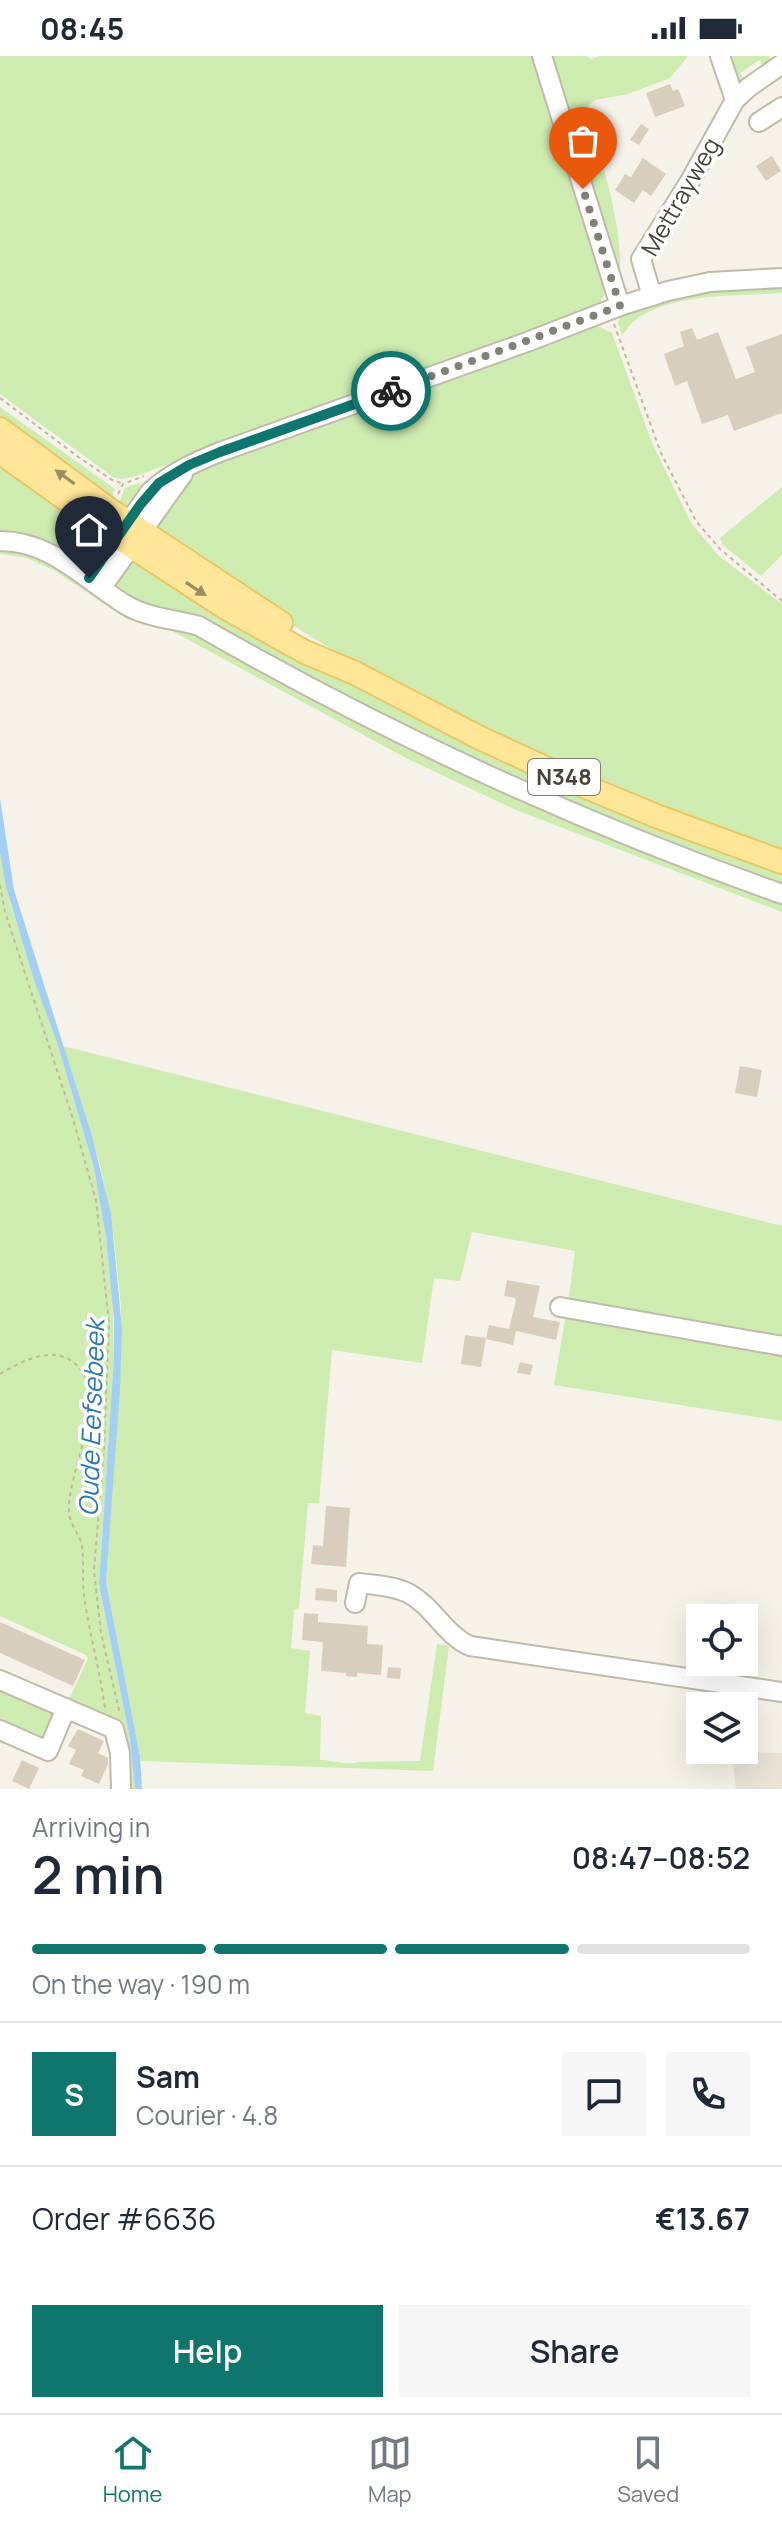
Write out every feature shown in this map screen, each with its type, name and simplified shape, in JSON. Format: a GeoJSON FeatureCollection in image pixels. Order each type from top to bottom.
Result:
{"type":"FeatureCollection","features":[{"type":"Feature","properties":{"kind":"main road","name":"N348"},"geometry":{"type":"LineString","coordinates":[[0,429],[130,534]]}},
{"type":"Feature","properties":{"kind":"main road","name":"N348"},"geometry":{"type":"LineString","coordinates":[[0,452],[332,655],[355,673],[478,737],[584,786],[782,862]]}},
{"type":"Feature","properties":{"kind":"street"},"geometry":{"type":"LineString","coordinates":[[542,56],[615,308]]}},
{"type":"Feature","properties":{"kind":"street"},"geometry":{"type":"LineString","coordinates":[[720,56],[735,100]]}},
{"type":"Feature","properties":{"kind":"street","name":"Mettrayweg"},"geometry":{"type":"LineString","coordinates":[[652,296],[641,259],[690,181],[735,100],[782,64]]}},
{"type":"Feature","properties":{"kind":"street"},"geometry":{"type":"LineString","coordinates":[[759,122],[782,107]]}},
{"type":"Feature","properties":{"kind":"street","name":"Mettrayweg"},"geometry":{"type":"LineString","coordinates":[[95,583],[130,534],[189,465],[652,296],[710,282],[782,278]]}},
{"type":"Feature","properties":{"kind":"street"},"geometry":{"type":"LineString","coordinates":[[0,541],[38,546],[70,564],[129,606],[199,626],[431,750],[649,846],[782,894]]}},
{"type":"Feature","properties":{"kind":"street"},"geometry":{"type":"LineString","coordinates":[[560,1307],[782,1346]]}},
{"type":"Feature","properties":{"kind":"street"},"geometry":{"type":"LineString","coordinates":[[355,1603],[359,1583],[399,1589],[412,1595],[454,1636],[470,1646],[782,1692]]}},
{"type":"Feature","properties":{"kind":"street"},"geometry":{"type":"LineString","coordinates":[[0,1680],[66,1708],[114,1722],[120,1753],[121,1789]]}},
{"type":"Feature","properties":{"kind":"street"},"geometry":{"type":"LineString","coordinates":[[0,1730],[48,1751],[66,1708]]}},
{"type":"Feature","properties":{"kind":"path"},"geometry":{"type":"LineString","coordinates":[[615,308],[661,453],[696,521],[720,549],[782,601]]}},
{"type":"Feature","properties":{"kind":"path"},"geometry":{"type":"LineString","coordinates":[[0,398],[77,456],[123,484]]}},
{"type":"Feature","properties":{"kind":"path"},"geometry":{"type":"LineString","coordinates":[[0,885],[5,912],[73,1119],[96,1200],[109,1323],[104,1448],[94,1559],[95,1588],[114,1722]]}},
{"type":"Feature","properties":{"kind":"path"},"geometry":{"type":"LineString","coordinates":[[0,1374],[29,1359],[60,1355],[78,1365],[89,1386],[90,1409],[69,1515],[81,1543],[83,1592],[114,1722]]}},
{"type":"Feature","properties":{"kind":"shaded area"},"geometry":{"type":"Polygon","coordinates":[[[758,1753],[782,1753],[782,1789],[736,1789],[733,1764],[758,1764],[758,1753]]]}},
{"type":"Feature","properties":{"kind":"green space"},"geometry":{"type":"Polygon","coordinates":[[[0,56],[535,56],[607,289],[594,309],[136,476],[113,477],[0,394],[0,56]]]}},
{"type":"Feature","properties":{"kind":"green space"},"geometry":{"type":"Polygon","coordinates":[[[547,56],[587,56],[591,59],[600,56],[688,56],[670,78],[628,94],[595,100],[587,107],[615,216],[620,281],[547,56]]]}},
{"type":"Feature","properties":{"kind":"green space"},"geometry":{"type":"Polygon","coordinates":[[[723,56],[769,56],[774,62],[765,68],[759,60],[740,73],[746,82],[738,84],[723,56]]]}},
{"type":"Feature","properties":{"kind":"green space"},"geometry":{"type":"Polygon","coordinates":[[[782,284],[782,293],[709,297],[655,309],[639,317],[622,335],[618,323],[620,315],[681,293],[782,284]]]}},
{"type":"Feature","properties":{"kind":"green space"},"geometry":{"type":"Polygon","coordinates":[[[596,325],[612,333],[652,443],[691,523],[719,556],[782,604],[782,855],[514,746],[356,664],[160,536],[157,521],[185,481],[212,463],[596,325]]]}},
{"type":"Feature","properties":{"kind":"green space"},"geometry":{"type":"Polygon","coordinates":[[[0,407],[115,489],[109,503],[0,422],[0,407]]]}},
{"type":"Feature","properties":{"kind":"green space"},"geometry":{"type":"Polygon","coordinates":[[[0,461],[93,525],[72,557],[0,534],[0,461]]]}},
{"type":"Feature","properties":{"kind":"green space"},"geometry":{"type":"Polygon","coordinates":[[[139,483],[143,488],[135,499],[118,506],[125,488],[139,483]]]}},
{"type":"Feature","properties":{"kind":"green space"},"geometry":{"type":"Polygon","coordinates":[[[782,487],[782,555],[761,576],[722,544],[720,538],[782,487]]]}},
{"type":"Feature","properties":{"kind":"green space"},"geometry":{"type":"Polygon","coordinates":[[[98,532],[100,544],[94,558],[91,562],[77,562],[98,532]]]}},
{"type":"Feature","properties":{"kind":"green space"},"geometry":{"type":"Polygon","coordinates":[[[0,546],[16,547],[186,627],[267,670],[782,899],[782,912],[516,810],[406,758],[161,625],[127,619],[55,571],[27,558],[0,554],[0,546]]]}},
{"type":"Feature","properties":{"kind":"green space"},"geometry":{"type":"Polygon","coordinates":[[[130,561],[138,561],[198,595],[782,870],[782,888],[717,865],[468,760],[194,618],[137,602],[114,582],[130,561]]]}},
{"type":"Feature","properties":{"kind":"green space"},"geometry":{"type":"Polygon","coordinates":[[[0,853],[10,903],[57,1042],[94,1168],[103,1211],[112,1289],[114,1357],[99,1584],[130,1739],[135,1789],[123,1789],[122,1746],[69,1700],[88,1658],[86,1655],[0,1616],[0,853]]]}},
{"type":"Feature","properties":{"kind":"green space"},"geometry":{"type":"Polygon","coordinates":[[[63,1046],[782,1226],[782,1342],[568,1304],[575,1251],[472,1232],[460,1281],[434,1278],[422,1363],[332,1350],[319,1503],[308,1503],[299,1608],[294,1610],[291,1648],[310,1651],[305,1713],[321,1716],[320,1760],[349,1763],[420,1761],[437,1644],[449,1646],[433,1771],[141,1761],[106,1582],[121,1357],[121,1307],[114,1239],[101,1168],[63,1046]]]}},
{"type":"Feature","properties":{"kind":"green space"},"geometry":{"type":"Polygon","coordinates":[[[566,1314],[782,1351],[782,1421],[554,1385],[566,1314]]]}},
{"type":"Feature","properties":{"kind":"green space"},"geometry":{"type":"Polygon","coordinates":[[[0,1683],[55,1708],[51,1737],[36,1741],[39,1735],[28,1730],[25,1736],[0,1725],[0,1683]]]}},
{"type":"Feature","properties":{"kind":"water"},"geometry":{"type":"Polygon","coordinates":[[[0,798],[14,890],[92,1136],[111,1214],[122,1329],[106,1582],[140,1756],[142,1789],[135,1789],[130,1739],[99,1584],[114,1357],[114,1320],[106,1236],[94,1168],[6,887],[0,853],[0,798]]]}},
{"type":"Feature","properties":{"kind":"building"},"geometry":{"type":"Polygon","coordinates":[[[670,84],[673,91],[678,89],[685,106],[655,117],[646,93],[670,84]]]}},
{"type":"Feature","properties":{"kind":"building"},"geometry":{"type":"Polygon","coordinates":[[[641,124],[649,129],[639,145],[630,140],[641,124]]]}},
{"type":"Feature","properties":{"kind":"building"},"geometry":{"type":"Polygon","coordinates":[[[772,156],[781,171],[766,181],[756,166],[772,156]]]}},
{"type":"Feature","properties":{"kind":"building"},"geometry":{"type":"Polygon","coordinates":[[[643,158],[666,174],[651,196],[643,190],[634,203],[615,190],[625,174],[631,177],[643,158]]]}},
{"type":"Feature","properties":{"kind":"building"},"geometry":{"type":"Polygon","coordinates":[[[692,328],[697,340],[718,332],[736,379],[755,372],[746,347],[782,334],[782,413],[734,431],[728,415],[702,424],[687,381],[675,386],[664,354],[684,346],[680,332],[692,328]]]}},
{"type":"Feature","properties":{"kind":"building"},"geometry":{"type":"Polygon","coordinates":[[[740,1066],[762,1070],[757,1097],[735,1093],[740,1066]]]}},
{"type":"Feature","properties":{"kind":"building"},"geometry":{"type":"Polygon","coordinates":[[[507,1280],[540,1286],[533,1317],[560,1322],[556,1340],[516,1331],[513,1345],[486,1339],[489,1325],[509,1329],[516,1300],[504,1296],[507,1280]]]}},
{"type":"Feature","properties":{"kind":"building"},"geometry":{"type":"Polygon","coordinates":[[[465,1335],[486,1338],[481,1367],[461,1364],[465,1335]]]}},
{"type":"Feature","properties":{"kind":"building"},"geometry":{"type":"Polygon","coordinates":[[[520,1362],[533,1365],[530,1375],[517,1373],[520,1362]]]}},
{"type":"Feature","properties":{"kind":"building"},"geometry":{"type":"Polygon","coordinates":[[[326,1506],[350,1508],[346,1567],[311,1564],[313,1545],[323,1546],[326,1506]]]}},
{"type":"Feature","properties":{"kind":"building"},"geometry":{"type":"Polygon","coordinates":[[[316,1588],[337,1590],[337,1602],[315,1600],[316,1588]]]}},
{"type":"Feature","properties":{"kind":"building"},"geometry":{"type":"Polygon","coordinates":[[[304,1613],[318,1614],[318,1622],[368,1626],[367,1644],[383,1645],[381,1675],[357,1673],[357,1677],[321,1671],[323,1642],[302,1640],[304,1613]]]}},
{"type":"Feature","properties":{"kind":"building"},"geometry":{"type":"Polygon","coordinates":[[[0,1622],[85,1660],[73,1686],[0,1653],[0,1622]]]}},
{"type":"Feature","properties":{"kind":"building"},"geometry":{"type":"Polygon","coordinates":[[[388,1667],[401,1668],[400,1679],[387,1678],[388,1667]]]}},
{"type":"Feature","properties":{"kind":"building"},"geometry":{"type":"Polygon","coordinates":[[[78,1729],[104,1741],[98,1753],[108,1758],[108,1764],[99,1784],[81,1776],[84,1770],[69,1764],[76,1750],[68,1746],[78,1729]]]}},
{"type":"Feature","properties":{"kind":"building"},"geometry":{"type":"Polygon","coordinates":[[[22,1760],[39,1768],[29,1789],[12,1781],[22,1760]]]}},
{"type":"Feature","properties":{"kind":"way so far"},"geometry":{"type":"LineString","coordinates":[[391,391],[620,306],[583,189]]}},
{"type":"Feature","properties":{"kind":"route"},"geometry":{"type":"LineString","coordinates":[[89,578],[159,483],[189,465],[220,452],[391,391]]}},
{"type":"Feature","properties":{"kind":"water label","name":"Oude Eefsebeek"},"geometry":{"type":"Point","coordinates":[92,1418]}}]}
